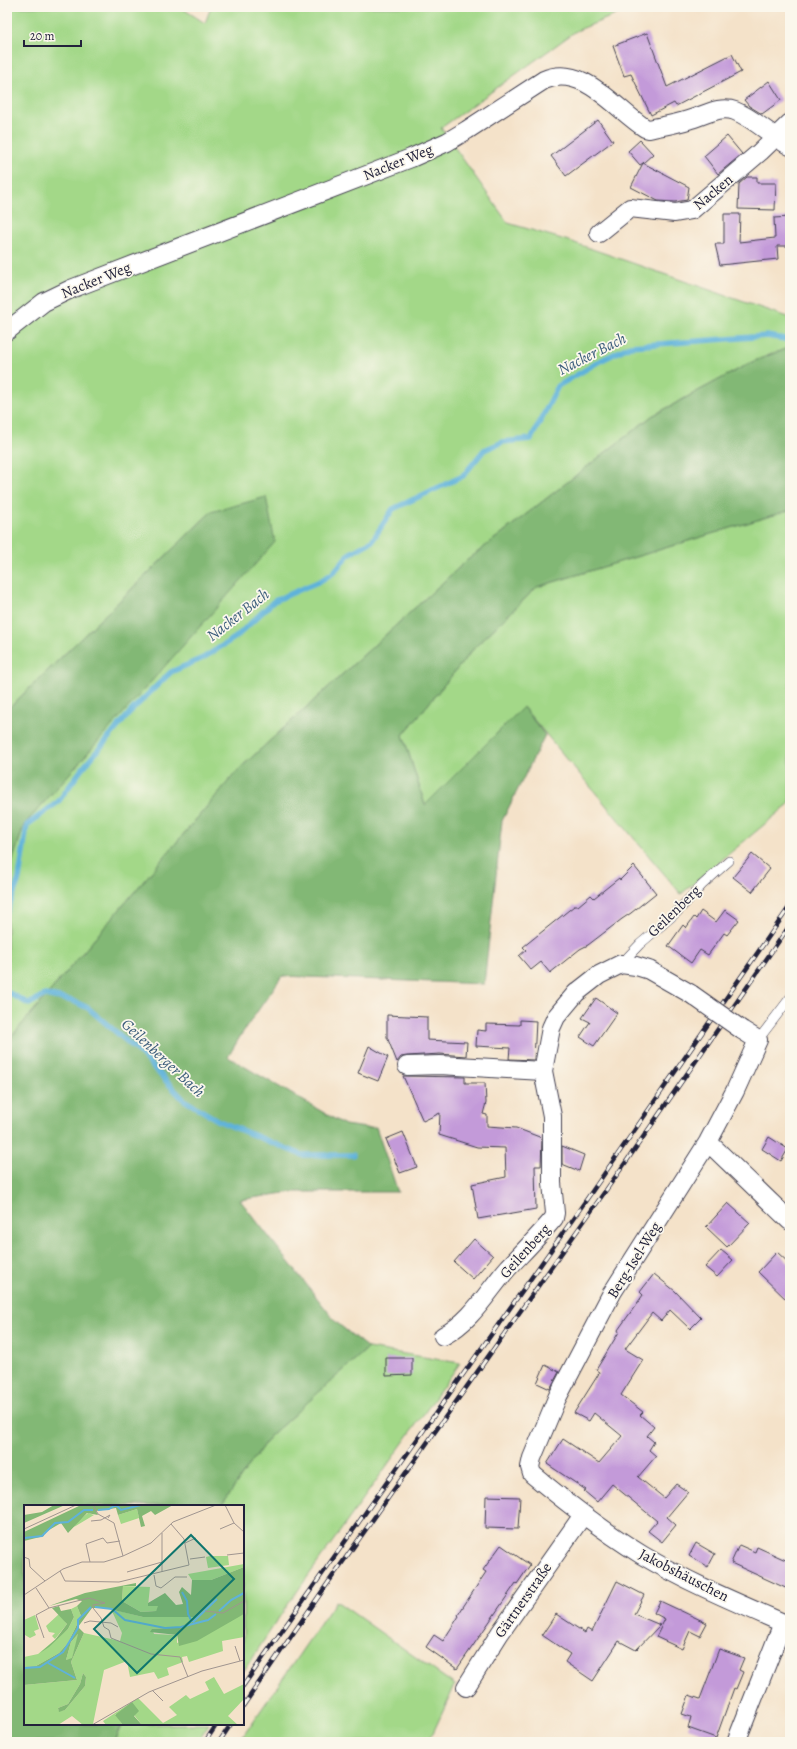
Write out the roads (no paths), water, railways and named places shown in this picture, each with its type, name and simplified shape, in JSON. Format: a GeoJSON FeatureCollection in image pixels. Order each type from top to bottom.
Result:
{"type":"FeatureCollection","features":[{"type":"Feature","properties":{"kind":"street","name":"Nacker Weg"},"geometry":{"type":"LineString","coordinates":[[7,330],[33,309],[65,291],[411,158],[447,142],[544,80],[552,77],[569,77],[590,84],[645,128],[649,129],[688,121],[712,111],[725,109],[734,111],[744,116],[783,141]]}},
{"type":"Feature","properties":{"kind":"street"},"geometry":{"type":"LineString","coordinates":[[783,141],[790,123]]}},
{"type":"Feature","properties":{"kind":"street","name":"Nacken"},"geometry":{"type":"LineString","coordinates":[[599,233],[630,208],[676,213],[692,210],[760,152],[783,141]]}},
{"type":"Feature","properties":{"kind":"street"},"geometry":{"type":"LineString","coordinates":[[621,964],[649,970],[691,994],[758,1040]]}},
{"type":"Feature","properties":{"kind":"street","name":"Geilenberg"},"geometry":{"type":"LineString","coordinates":[[443,1336],[466,1321],[508,1269],[554,1218],[555,1213],[552,1183],[552,1116],[543,1071],[551,1028],[556,1017],[576,993],[600,975],[621,964]]}},
{"type":"Feature","properties":{"kind":"street","name":"Berg-Isel-Weg"},"geometry":{"type":"LineString","coordinates":[[583,1515],[532,1474],[530,1468],[532,1458],[557,1398],[612,1293],[708,1142],[735,1090],[758,1040]]}},
{"type":"Feature","properties":{"kind":"street"},"geometry":{"type":"LineString","coordinates":[[407,1066],[440,1065],[543,1071]]}},
{"type":"Feature","properties":{"kind":"street"},"geometry":{"type":"LineString","coordinates":[[708,1142],[790,1221]]}},
{"type":"Feature","properties":{"kind":"street","name":"Jakobshäuschen"},"geometry":{"type":"LineString","coordinates":[[583,1515],[642,1555],[675,1573],[786,1625]]}},
{"type":"Feature","properties":{"kind":"street","name":"Gärtnerstraße"},"geometry":{"type":"LineString","coordinates":[[466,1687],[500,1633],[583,1515]]}},
{"type":"Feature","properties":{"kind":"street"},"geometry":{"type":"LineString","coordinates":[[736,1742],[786,1625]]}},
{"type":"Feature","properties":{"kind":"lane","name":"Geilenberg"},"geometry":{"type":"LineString","coordinates":[[621,964],[640,944],[676,913],[702,885],[729,861]]}},
{"type":"Feature","properties":{"kind":"lane","name":"Berg-Isel-Weg"},"geometry":{"type":"LineString","coordinates":[[758,1040],[790,998]]}},
{"type":"Feature","properties":{"kind":"waterway","name":"Nacker Bach"},"geometry":{"type":"LineString","coordinates":[[7,912],[19,879],[27,825],[58,802],[82,769],[134,708],[171,672],[203,658],[236,637],[274,601],[320,581],[333,573],[349,554],[372,541],[393,509],[463,476],[484,450],[503,442],[531,439],[558,386],[600,361],[630,346],[767,336],[790,340]]}},
{"type":"Feature","properties":{"kind":"waterway","name":"Geilenberger Bach"},"geometry":{"type":"LineString","coordinates":[[7,992],[29,1004],[45,995],[73,1001],[88,1008],[138,1051],[184,1100],[219,1121],[302,1155],[353,1155]]}},
{"type":"Feature","properties":{"kind":"railway"},"geometry":{"type":"LineString","coordinates":[[244,1685],[575,1216],[790,906]]}},
{"type":"Feature","properties":{"kind":"railway"},"geometry":{"type":"LineString","coordinates":[[244,1705],[330,1580],[628,1159],[790,925]]}},
{"type":"Feature","properties":{"kind":"railway"},"geometry":{"type":"LineString","coordinates":[[205,1742],[216,1725]]}},
{"type":"Feature","properties":{"kind":"railway"},"geometry":{"type":"LineString","coordinates":[[219,1742],[230,1725]]}}]}
